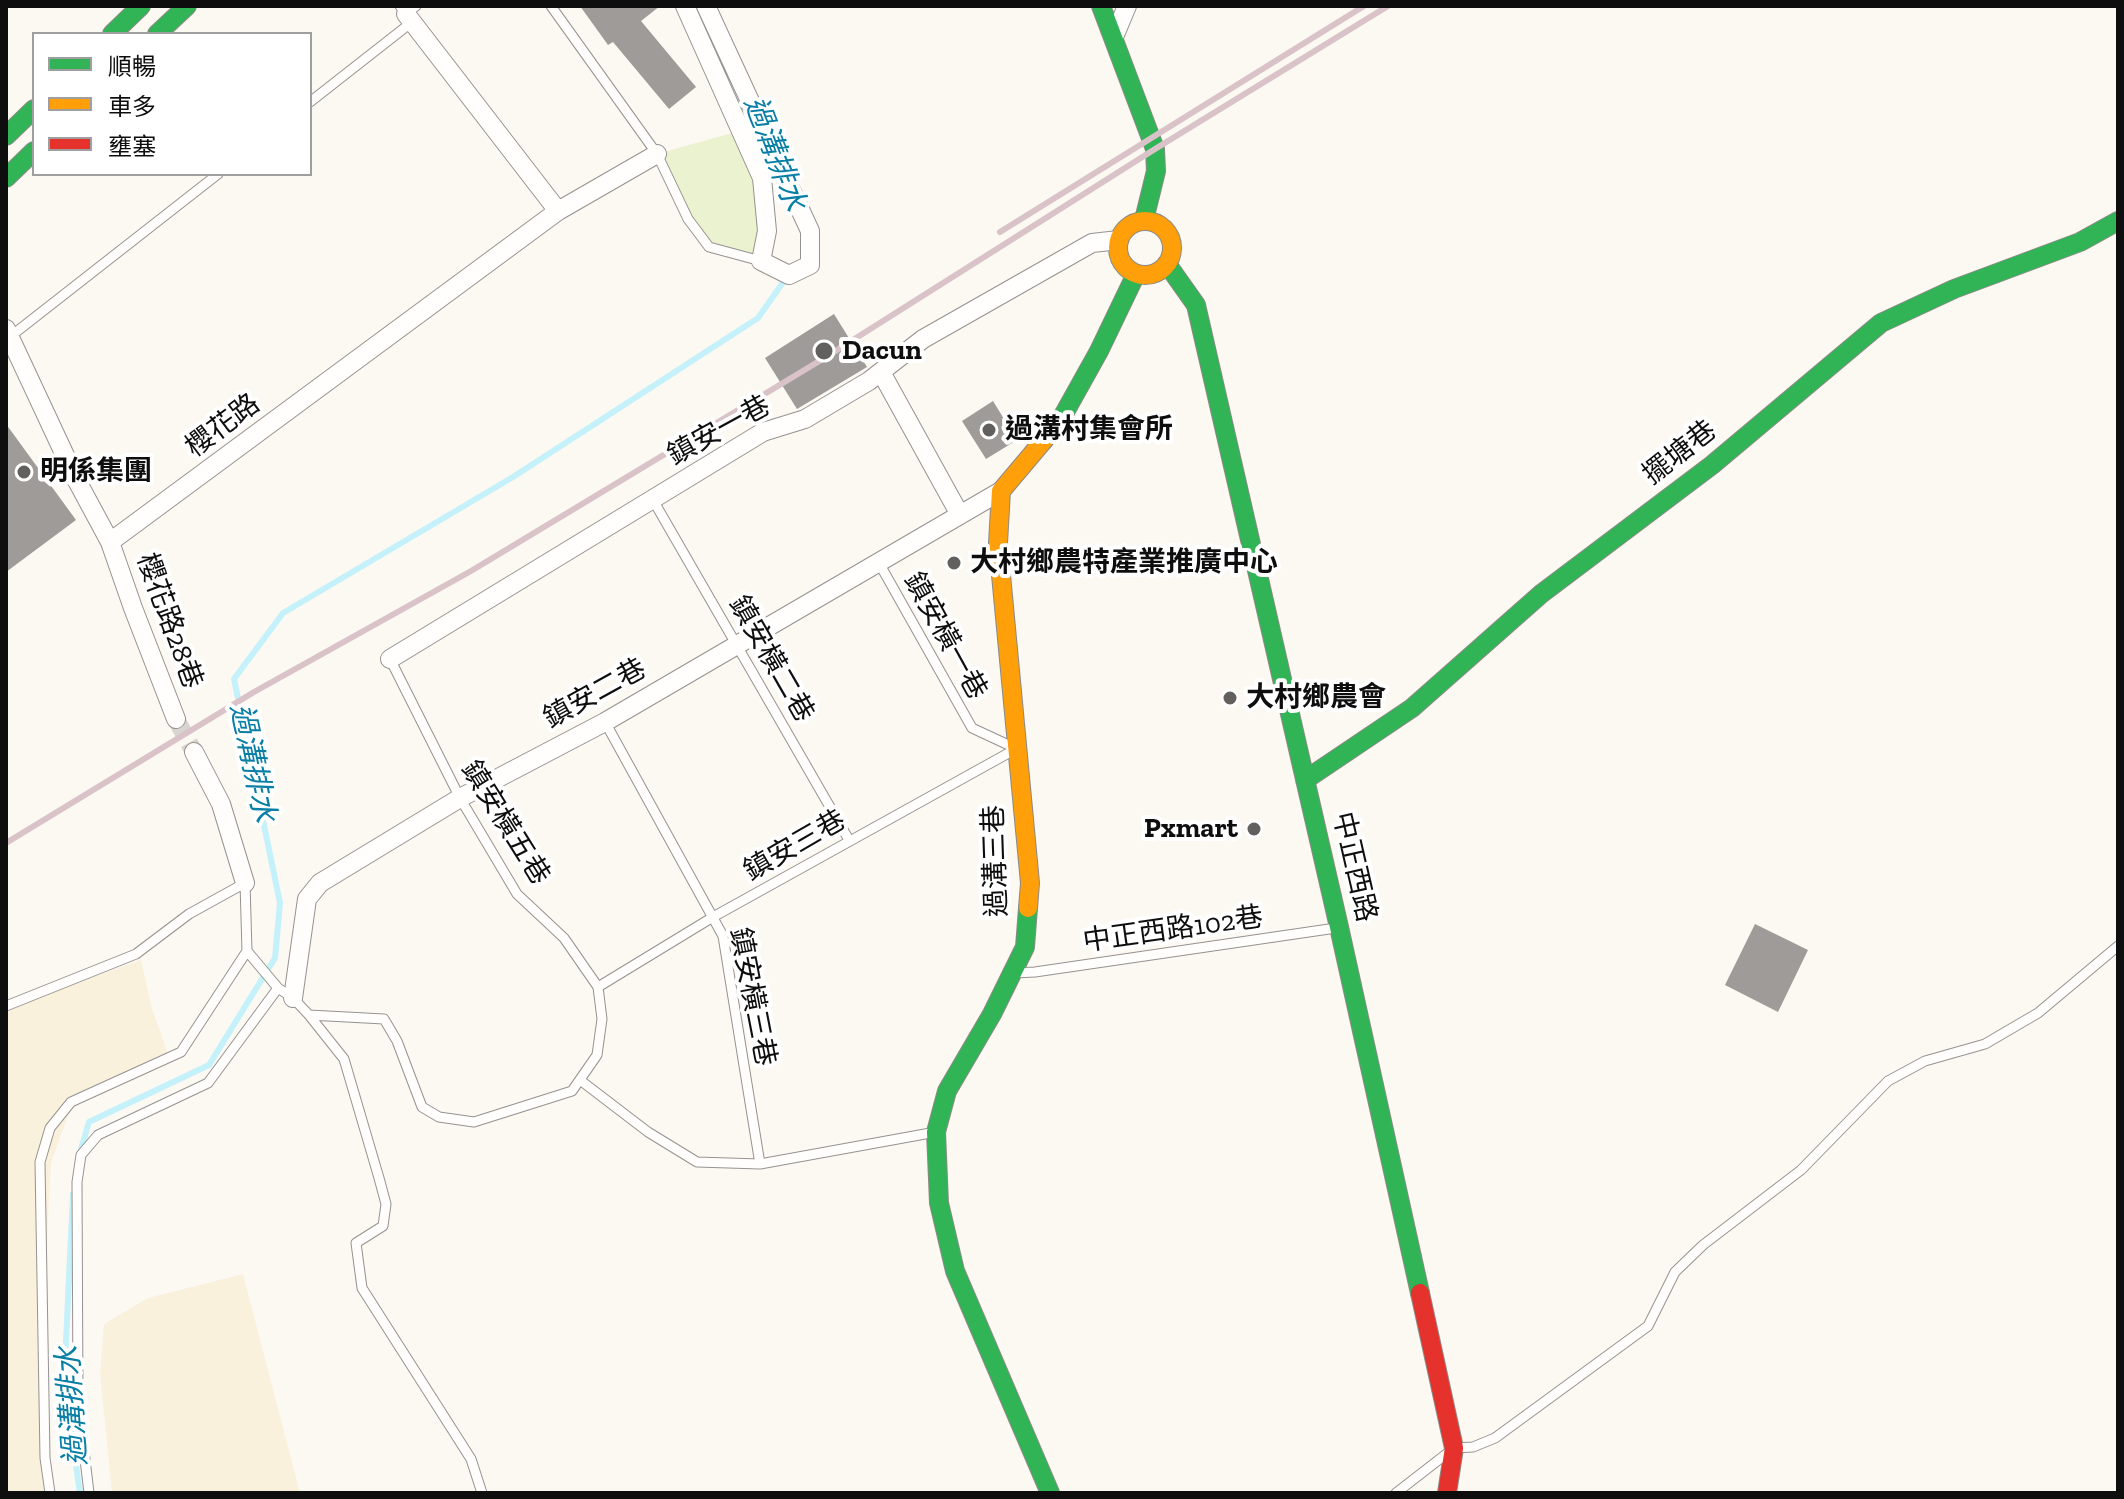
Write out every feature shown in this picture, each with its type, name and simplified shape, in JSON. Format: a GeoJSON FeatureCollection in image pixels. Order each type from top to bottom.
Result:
{"type":"FeatureCollection","features":[{"type":"Feature","properties":{"kind":"street"},"geometry":{"type":"LineString","coordinates":[[114,32],[141,6]]}},
{"type":"Feature","properties":{"kind":"street"},"geometry":{"type":"LineString","coordinates":[[159,32],[187,6]]}},
{"type":"Feature","properties":{"kind":"street"},"geometry":{"type":"LineString","coordinates":[[685,6],[762,178],[767,231],[761,261],[789,275],[810,265],[810,231],[706,6]]}},
{"type":"Feature","properties":{"kind":"street"},"geometry":{"type":"LineString","coordinates":[[1101,6],[1155,149],[1156,171],[1144,220],[1128,226],[1119,240],[1119,256],[1123,264],[1136,274],[1152,275],[1167,264]]}},
{"type":"Feature","properties":{"kind":"street"},"geometry":{"type":"LineString","coordinates":[[1114,37],[1127,6]]}},
{"type":"Feature","properties":{"kind":"street"},"geometry":{"type":"LineString","coordinates":[[409,12],[558,211]]}},
{"type":"Feature","properties":{"kind":"street"},"geometry":{"type":"LineString","coordinates":[[6,136],[32,111]]}},
{"type":"Feature","properties":{"kind":"street"},"geometry":{"type":"LineString","coordinates":[[6,178],[32,153]]}},
{"type":"Feature","properties":{"kind":"street","name":"櫻花路"},"geometry":{"type":"LineString","coordinates":[[110,542],[127,533],[558,211],[657,154]]}},
{"type":"Feature","properties":{"kind":"street","name":"中正西路"},"geometry":{"type":"LineString","coordinates":[[1144,220],[1160,225],[1171,238],[1171,256],[1167,264],[1196,305],[1339,927],[1454,1448],[1447,1493]]}},
{"type":"Feature","properties":{"kind":"street","name":"擺塘巷"},"geometry":{"type":"LineString","coordinates":[[1305,780],[1412,708],[1541,594],[1712,465],[1881,323],[1954,289],[2080,242],[2118,221]]}},
{"type":"Feature","properties":{"kind":"street","name":"鎮安一巷"},"geometry":{"type":"LineString","coordinates":[[390,659],[763,432],[805,419],[881,372],[923,339],[1092,243],[1119,240]]}},
{"type":"Feature","properties":{"kind":"street"},"geometry":{"type":"LineString","coordinates":[[1001,491],[1060,421],[1099,351],[1136,274]]}},
{"type":"Feature","properties":{"kind":"street"},"geometry":{"type":"LineString","coordinates":[[8,332],[76,479],[110,542]]}},
{"type":"Feature","properties":{"kind":"street"},"geometry":{"type":"LineString","coordinates":[[881,372],[960,515]]}},
{"type":"Feature","properties":{"kind":"street","name":"鎮安二巷"},"geometry":{"type":"LineString","coordinates":[[285,993],[307,899],[320,883],[460,798],[605,722],[1001,491]]}},
{"type":"Feature","properties":{"kind":"street","name":"過溝三巷"},"geometry":{"type":"LineString","coordinates":[[1001,491],[998,543],[1030,883],[1025,947],[947,1091],[936,1132],[939,1203],[955,1271],[1050,1493]]}},
{"type":"Feature","properties":{"kind":"street","name":"櫻花路28巷"},"geometry":{"type":"LineString","coordinates":[[110,542],[176,719]]}},
{"type":"Feature","properties":{"kind":"street"},"geometry":{"type":"LineString","coordinates":[[194,752],[221,804],[245,883]]}},
{"type":"Feature","properties":{"kind":"lane"},"geometry":{"type":"LineString","coordinates":[[551,6],[657,154],[688,219],[709,247],[761,261]]}},
{"type":"Feature","properties":{"kind":"lane"},"geometry":{"type":"LineString","coordinates":[[312,100],[409,12]]}},
{"type":"Feature","properties":{"kind":"lane"},"geometry":{"type":"LineString","coordinates":[[8,332],[215,176]]}},
{"type":"Feature","properties":{"kind":"lane","name":"鎮安橫二巷"},"geometry":{"type":"LineString","coordinates":[[653,500],[849,840]]}},
{"type":"Feature","properties":{"kind":"lane","name":"鎮安橫一巷"},"geometry":{"type":"LineString","coordinates":[[879,563],[972,728],[1017,749]]}},
{"type":"Feature","properties":{"kind":"lane","name":"鎮安橫五巷"},"geometry":{"type":"LineString","coordinates":[[390,659],[460,798],[517,894],[564,938],[598,987]]}},
{"type":"Feature","properties":{"kind":"lane","name":"鎮安橫三巷"},"geometry":{"type":"LineString","coordinates":[[605,722],[723,936],[760,1164]]}},
{"type":"Feature","properties":{"kind":"lane","name":"鎮安三巷"},"geometry":{"type":"LineString","coordinates":[[598,987],[713,917],[1017,749]]}},
{"type":"Feature","properties":{"kind":"lane"},"geometry":{"type":"LineString","coordinates":[[6,1006],[136,954],[189,914],[245,883],[247,951],[181,1052],[71,1102],[50,1128],[40,1162],[45,1458],[50,1493]]}},
{"type":"Feature","properties":{"kind":"lane","name":"中正西路102巷"},"geometry":{"type":"LineString","coordinates":[[1013,973],[1339,927]]}},
{"type":"Feature","properties":{"kind":"lane"},"geometry":{"type":"LineString","coordinates":[[1396,1493],[1454,1448],[1473,1447],[1495,1438],[1648,1326],[1675,1272],[1703,1245],[1801,1170],[1888,1081],[1925,1061],[1985,1044],[2038,1013],[2118,946]]}},
{"type":"Feature","properties":{"kind":"lane"},"geometry":{"type":"LineString","coordinates":[[247,951],[309,1015],[344,1059],[386,1204],[383,1226],[356,1243],[362,1288],[471,1459],[482,1493]]}},
{"type":"Feature","properties":{"kind":"lane"},"geometry":{"type":"LineString","coordinates":[[309,1015],[384,1019],[397,1041],[422,1107],[439,1117],[474,1122],[572,1091],[597,1055],[602,1019],[598,987]]}},
{"type":"Feature","properties":{"kind":"lane"},"geometry":{"type":"LineString","coordinates":[[89,1493],[78,1400],[77,1182],[81,1155],[98,1135],[208,1083],[285,993]]}},
{"type":"Feature","properties":{"kind":"lane"},"geometry":{"type":"LineString","coordinates":[[580,1080],[648,1132],[697,1162],[760,1164],[936,1132]]}},
{"type":"Feature","properties":{"kind":"shaded area"},"geometry":{"type":"Polygon","coordinates":[[[141,960],[152,1009],[171,1062],[71,1107],[51,1163],[39,1396],[53,1493],[6,1493],[6,1013],[24,1002],[141,960]]]}},
{"type":"Feature","properties":{"kind":"shaded area"},"geometry":{"type":"Polygon","coordinates":[[[243,1274],[300,1493],[112,1493],[100,1374],[104,1324],[148,1298],[243,1274]]]}},
{"type":"Feature","properties":{"kind":"green space"},"geometry":{"type":"Polygon","coordinates":[[[743,130],[767,231],[761,261],[709,247],[657,154],[743,130]]]}},
{"type":"Feature","properties":{"kind":"building"},"geometry":{"type":"Polygon","coordinates":[[[580,6],[660,6],[641,21],[696,87],[669,109],[613,42],[608,45],[580,6]]]}},
{"type":"Feature","properties":{"kind":"building"},"geometry":{"type":"Polygon","coordinates":[[[834,314],[867,367],[797,409],[765,358],[834,314]]]}},
{"type":"Feature","properties":{"kind":"building","name":"過溝村集會所"},"geometry":{"type":"Polygon","coordinates":[[[993,401],[1017,440],[986,459],[962,421],[993,401]]]}},
{"type":"Feature","properties":{"kind":"building","name":"明係集團"},"geometry":{"type":"Polygon","coordinates":[[[6,424],[76,520],[6,572],[6,424]]]}},
{"type":"Feature","properties":{"kind":"building"},"geometry":{"type":"Polygon","coordinates":[[[1755,924],[1808,950],[1778,1012],[1725,985],[1755,924]]]}},
{"type":"Feature","properties":{"kind":"waterway","name":"過溝排水"},"geometry":{"type":"LineString","coordinates":[[79,1156],[89,1122],[209,1065],[275,958],[280,903],[234,679],[283,613],[513,477],[758,318],[786,278]]}},
{"type":"Feature","properties":{"kind":"waterway","name":"過溝排水"},"geometry":{"type":"LineString","coordinates":[[73,1194],[64,1383],[80,1493]]}},
{"type":"Feature","properties":{"kind":"tunnel"},"geometry":{"type":"LineString","coordinates":[[176,719],[194,752]]}},
{"type":"Feature","properties":{"kind":"railway"},"geometry":{"type":"LineString","coordinates":[[1000,232],[1364,6]]}},
{"type":"Feature","properties":{"kind":"railway"},"geometry":{"type":"LineString","coordinates":[[6,843],[254,692],[471,571],[826,357],[1388,6]]}},
{"type":"Feature","properties":{"kind":"traffic: fast"},"geometry":{"type":"LineString","coordinates":[[114,32],[141,6]]}},
{"type":"Feature","properties":{"kind":"traffic: fast"},"geometry":{"type":"LineString","coordinates":[[159,32],[187,6]]}},
{"type":"Feature","properties":{"kind":"traffic: fast"},"geometry":{"type":"LineString","coordinates":[[1101,6],[1155,149],[1156,171],[1144,220]]}},
{"type":"Feature","properties":{"kind":"traffic: fast"},"geometry":{"type":"LineString","coordinates":[[6,136],[32,111]]}},
{"type":"Feature","properties":{"kind":"traffic: fast"},"geometry":{"type":"LineString","coordinates":[[6,178],[32,153]]}},
{"type":"Feature","properties":{"kind":"traffic: fast"},"geometry":{"type":"LineString","coordinates":[[1305,780],[1412,708],[1541,594],[1712,465],[1881,323],[1954,289],[2080,242],[2118,221]]}},
{"type":"Feature","properties":{"kind":"traffic: fast"},"geometry":{"type":"LineString","coordinates":[[1167,264],[1196,305],[1420,1293]]}},
{"type":"Feature","properties":{"kind":"traffic: fast"},"geometry":{"type":"LineString","coordinates":[[1044,440],[1060,421],[1099,351],[1136,274]]}},
{"type":"Feature","properties":{"kind":"traffic: fast"},"geometry":{"type":"LineString","coordinates":[[1028,908],[1025,947],[992,1014],[947,1091],[936,1132],[939,1203],[955,1271],[1050,1493]]}},
{"type":"Feature","properties":{"kind":"traffic: slow"},"geometry":{"type":"LineString","coordinates":[[1145,221],[1164,229],[1172,248],[1164,267],[1145,275],[1126,267],[1118,248],[1126,229],[1145,221]]}},
{"type":"Feature","properties":{"kind":"traffic: slow"},"geometry":{"type":"LineString","coordinates":[[1028,908],[1030,883],[998,543],[1001,491],[1044,440]]}},
{"type":"Feature","properties":{"kind":"traffic: jam"},"geometry":{"type":"LineString","coordinates":[[1420,1293],[1454,1448],[1447,1493]]}},
{"type":"Feature","properties":{"kind":"place","name":"Dacun"},"geometry":{"type":"Point","coordinates":[824,351]}},
{"type":"Feature","properties":{"kind":"place","name":"過溝村集會所"},"geometry":{"type":"Point","coordinates":[989,430]}},
{"type":"Feature","properties":{"kind":"place","name":"明係集團"},"geometry":{"type":"Point","coordinates":[24,472]}},
{"type":"Feature","properties":{"kind":"place","name":"大村鄉農特產業推廣中心"},"geometry":{"type":"Point","coordinates":[954,563]}},
{"type":"Feature","properties":{"kind":"place","name":"大村鄉農會"},"geometry":{"type":"Point","coordinates":[1230,698]}},
{"type":"Feature","properties":{"kind":"place","name":"Pxmart"},"geometry":{"type":"Point","coordinates":[1254,829]}}]}
